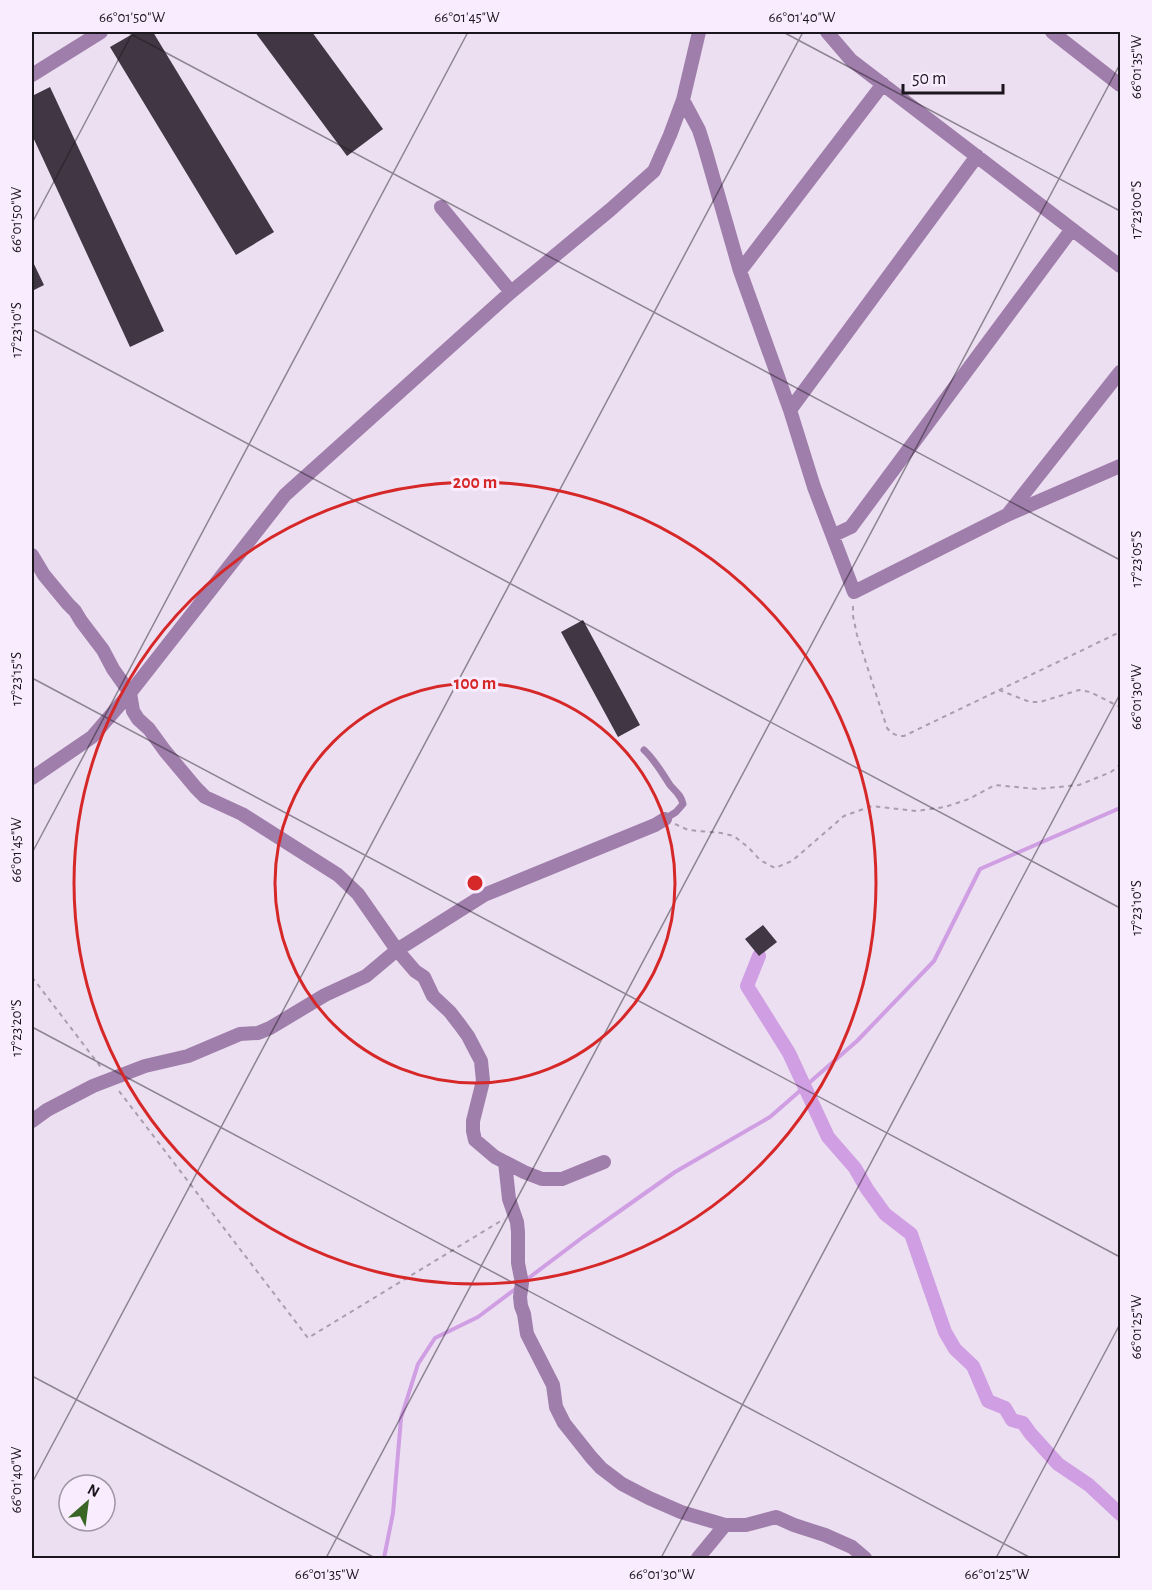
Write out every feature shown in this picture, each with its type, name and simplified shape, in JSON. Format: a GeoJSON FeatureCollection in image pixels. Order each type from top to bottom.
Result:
{"type":"FeatureCollection","features":[{"type":"Feature","properties":{"kind":"street"},"geometry":{"type":"LineString","coordinates":[[32,75],[101,32]]}},
{"type":"Feature","properties":{"kind":"street"},"geometry":{"type":"LineString","coordinates":[[32,778],[92,737],[130,693],[285,495],[511,292],[654,171],[683,100],[699,32]]}},
{"type":"Feature","properties":{"kind":"street"},"geometry":{"type":"LineString","coordinates":[[827,32],[851,60],[1120,266]]}},
{"type":"Feature","properties":{"kind":"street"},"geometry":{"type":"LineString","coordinates":[[1052,32],[1120,85]]}},
{"type":"Feature","properties":{"kind":"street"},"geometry":{"type":"LineString","coordinates":[[740,271],[883,84]]}},
{"type":"Feature","properties":{"kind":"street"},"geometry":{"type":"LineString","coordinates":[[683,100],[699,130],[740,271],[790,410],[814,487],[854,592],[1007,515],[1120,466]]}},
{"type":"Feature","properties":{"kind":"street"},"geometry":{"type":"LineString","coordinates":[[790,410],[977,156]]}},
{"type":"Feature","properties":{"kind":"street"},"geometry":{"type":"LineString","coordinates":[[441,207],[511,292]]}},
{"type":"Feature","properties":{"kind":"street"},"geometry":{"type":"LineString","coordinates":[[834,536],[851,527],[1072,229]]}},
{"type":"Feature","properties":{"kind":"street"},"geometry":{"type":"LineString","coordinates":[[1007,515],[1120,372]]}},
{"type":"Feature","properties":{"kind":"street"},"geometry":{"type":"LineString","coordinates":[[32,555],[44,575],[75,610],[103,650],[107,660],[130,693],[133,711],[138,719],[149,729],[205,797],[242,814],[338,875],[358,894],[397,950],[415,971],[424,977],[433,996],[450,1012],[468,1036],[482,1062],[483,1081],[473,1121],[475,1140],[495,1157],[542,1179],[562,1179],[604,1162]]}},
{"type":"Feature","properties":{"kind":"street"},"geometry":{"type":"LineString","coordinates":[[32,1121],[71,1096],[110,1079],[145,1066],[188,1056],[240,1034],[270,1028],[325,995],[366,976],[397,950],[484,895],[665,819]]}},
{"type":"Feature","properties":{"kind":"street"},"geometry":{"type":"LineString","coordinates":[[505,1162],[507,1187],[517,1222],[518,1263],[522,1284],[520,1297],[527,1334],[553,1385],[556,1407],[564,1423],[601,1468],[622,1484],[681,1512],[725,1525],[746,1525],[776,1517],[852,1547],[865,1558]]}},
{"type":"Feature","properties":{"kind":"street"},"geometry":{"type":"LineString","coordinates":[[698,1558],[725,1525]]}},
{"type":"Feature","properties":{"kind":"lane"},"geometry":{"type":"LineString","coordinates":[[644,750],[681,796],[683,804],[665,819]]}},
{"type":"Feature","properties":{"kind":"path"},"geometry":{"type":"LineString","coordinates":[[854,592],[853,616],[857,635],[887,728],[894,735],[904,736],[1120,632]]}},
{"type":"Feature","properties":{"kind":"path"},"geometry":{"type":"LineString","coordinates":[[999,690],[1030,702],[1040,702],[1079,690],[1090,692],[1120,707]]}},
{"type":"Feature","properties":{"kind":"path"},"geometry":{"type":"LineString","coordinates":[[665,819],[687,831],[734,836],[760,860],[775,868],[792,861],[844,816],[872,806],[917,811],[945,807],[969,799],[995,785],[1037,789],[1079,785],[1111,772],[1120,765]]}},
{"type":"Feature","properties":{"kind":"path"},"geometry":{"type":"LineString","coordinates":[[32,977],[308,1338],[513,1214]]}},
{"type":"Feature","properties":{"kind":"building"},"geometry":{"type":"Polygon","coordinates":[[[136,32],[153,32],[274,232],[236,255],[110,47],[136,32]]]}},
{"type":"Feature","properties":{"kind":"building"},"geometry":{"type":"Polygon","coordinates":[[[255,32],[312,32],[383,129],[347,156],[255,32]]]}},
{"type":"Feature","properties":{"kind":"building"},"geometry":{"type":"Polygon","coordinates":[[[50,87],[164,331],[130,347],[32,135],[32,96],[50,87]]]}},
{"type":"Feature","properties":{"kind":"building"},"geometry":{"type":"Polygon","coordinates":[[[32,260],[44,285],[32,291],[32,260]]]}},
{"type":"Feature","properties":{"kind":"building"},"geometry":{"type":"Polygon","coordinates":[[[583,620],[640,725],[618,737],[561,632],[583,620]]]}},
{"type":"Feature","properties":{"kind":"building"},"geometry":{"type":"Polygon","coordinates":[[[763,925],[777,942],[759,956],[745,939],[763,925]]]}},
{"type":"Feature","properties":{"kind":"waterway"},"geometry":{"type":"LineString","coordinates":[[526,1280],[675,1172],[770,1117],[857,1041],[934,961],[980,869],[1120,808]]}},
{"type":"Feature","properties":{"kind":"waterway"},"geometry":{"type":"LineString","coordinates":[[759,956],[747,986],[789,1053],[828,1137],[855,1168],[885,1214],[911,1234],[945,1332],[955,1349],[973,1366],[988,1401],[1005,1408],[1012,1420],[1023,1423],[1058,1464],[1089,1485],[1120,1514]]}},
{"type":"Feature","properties":{"kind":"waterway"},"geometry":{"type":"LineString","coordinates":[[384,1558],[393,1513],[401,1418],[418,1364],[435,1338],[478,1317],[518,1287]]}}]}
